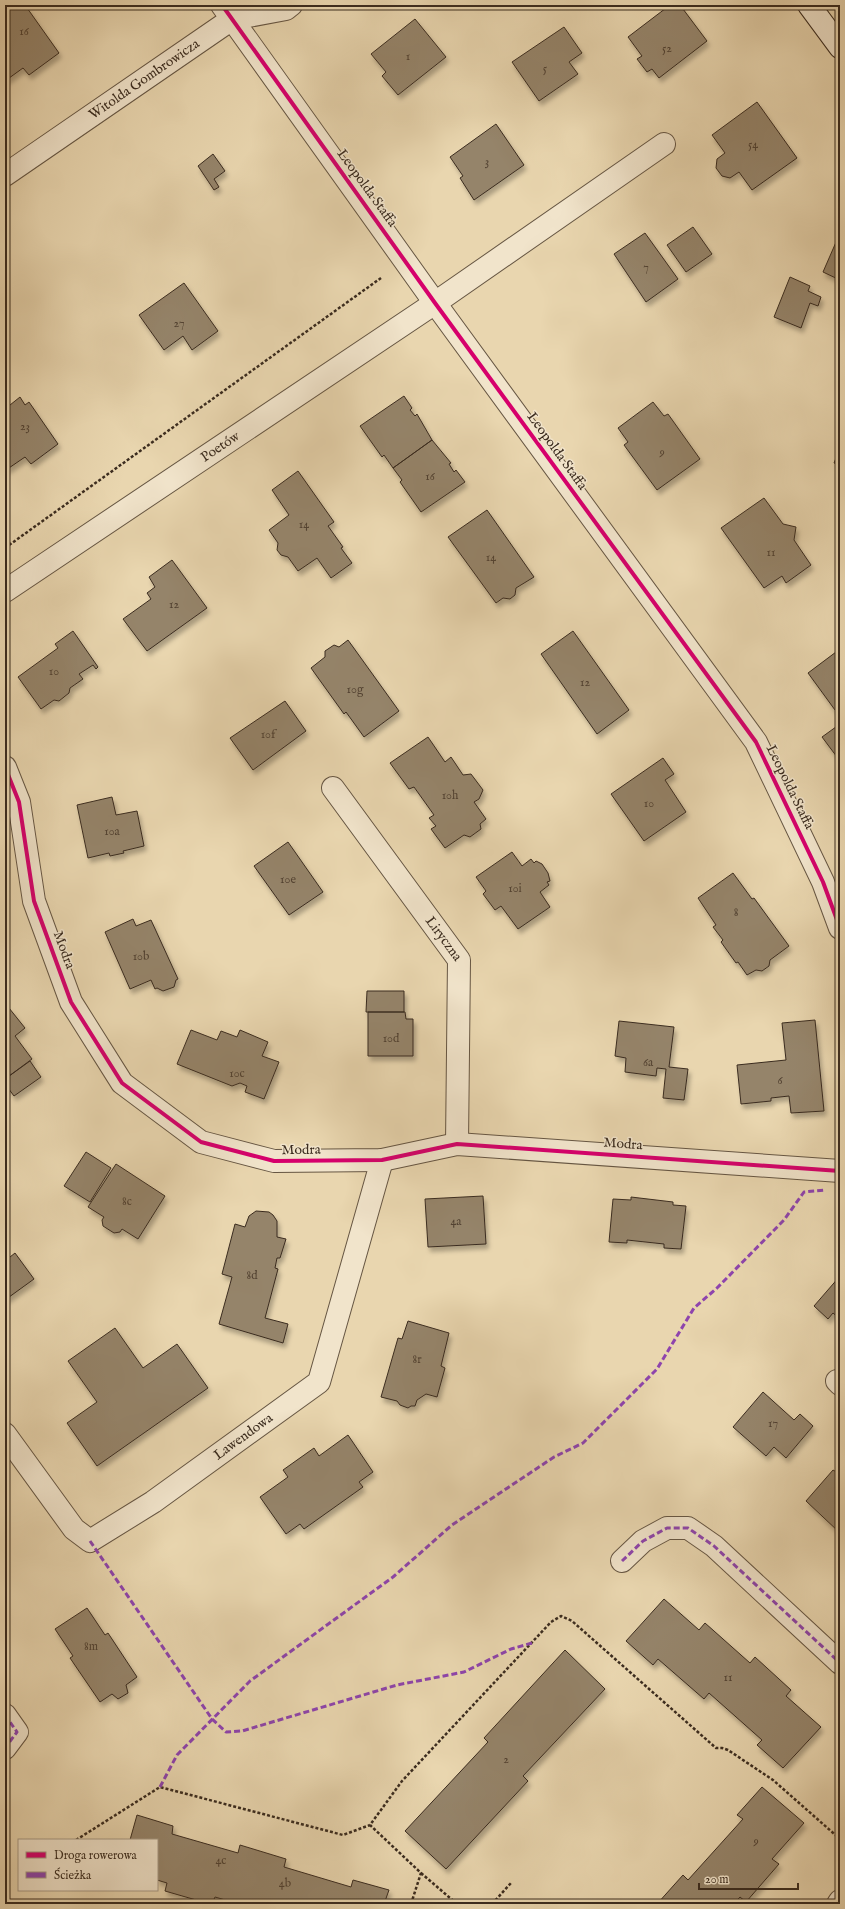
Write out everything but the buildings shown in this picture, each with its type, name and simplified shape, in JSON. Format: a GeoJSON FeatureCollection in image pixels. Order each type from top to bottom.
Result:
{"type":"FeatureCollection","features":[{"type":"Feature","properties":{"kind":"street","name":"Witolda Gombrowicza"},"geometry":{"type":"LineString","coordinates":[[5,176],[227,12],[286,9],[291,5]]}},
{"type":"Feature","properties":{"kind":"street"},"geometry":{"type":"LineString","coordinates":[[809,5],[840,47]]}},
{"type":"Feature","properties":{"kind":"street","name":"Leopolda Staffa"},"geometry":{"type":"LineString","coordinates":[[227,12],[435,303],[756,742],[823,882],[840,928]]}},
{"type":"Feature","properties":{"kind":"street"},"geometry":{"type":"LineString","coordinates":[[435,303],[664,144]]}},
{"type":"Feature","properties":{"kind":"street","name":"Poetów"},"geometry":{"type":"LineString","coordinates":[[5,591],[435,303]]}},
{"type":"Feature","properties":{"kind":"street","name":"Modra"},"geometry":{"type":"LineString","coordinates":[[5,767],[19,802],[34,901],[71,1002],[122,1083],[201,1142],[274,1161],[382,1160],[457,1144],[840,1171]]}},
{"type":"Feature","properties":{"kind":"street","name":"Liryczna"},"geometry":{"type":"LineString","coordinates":[[333,788],[460,960],[457,1144]]}},
{"type":"Feature","properties":{"kind":"street","name":"Lawendowa"},"geometry":{"type":"LineString","coordinates":[[5,1434],[74,1529],[90,1541],[153,1502],[276,1414],[319,1382],[382,1160]]}},
{"type":"Feature","properties":{"kind":"street"},"geometry":{"type":"LineString","coordinates":[[622,1561],[643,1541],[667,1528],[688,1528],[714,1546],[840,1663]]}},
{"type":"Feature","properties":{"kind":"street"},"geometry":{"type":"LineString","coordinates":[[5,1715],[18,1732],[5,1748]]}},
{"type":"Feature","properties":{"kind":"path"},"geometry":{"type":"LineString","coordinates":[[5,548],[379,280],[405,259]]}},
{"type":"Feature","properties":{"kind":"path"},"geometry":{"type":"LineString","coordinates":[[78,1839],[160,1787],[343,1835],[370,1825],[402,1781],[551,1622],[562,1616],[572,1621],[716,1748],[728,1750],[773,1780],[840,1839]]}},
{"type":"Feature","properties":{"kind":"path"},"geometry":{"type":"LineString","coordinates":[[370,1825],[421,1873],[457,1904]]}},
{"type":"Feature","properties":{"kind":"path"},"geometry":{"type":"LineString","coordinates":[[412,1904],[421,1873]]}},
{"type":"Feature","properties":{"kind":"path"},"geometry":{"type":"LineString","coordinates":[[492,1904],[511,1883]]}},
{"type":"Feature","properties":{"kind":"marked path"},"geometry":{"type":"LineString","coordinates":[[160,1787],[177,1755],[250,1681],[393,1577],[452,1525],[554,1457],[583,1443],[657,1369],[694,1308],[717,1288],[784,1220],[804,1192],[825,1190]]}},
{"type":"Feature","properties":{"kind":"marked path"},"geometry":{"type":"LineString","coordinates":[[837,1381],[840,1384]]}},
{"type":"Feature","properties":{"kind":"marked path"},"geometry":{"type":"LineString","coordinates":[[622,1561],[643,1541],[667,1528],[688,1528],[714,1546],[840,1663]]}},
{"type":"Feature","properties":{"kind":"marked path"},"geometry":{"type":"LineString","coordinates":[[90,1541],[212,1719],[226,1732],[242,1731],[397,1685],[464,1672],[511,1649],[532,1643]]}},
{"type":"Feature","properties":{"kind":"marked path"},"geometry":{"type":"LineString","coordinates":[[5,1715],[17,1732],[5,1748]]}},
{"type":"Feature","properties":{"kind":"cycle path"},"geometry":{"type":"LineString","coordinates":[[222,5],[435,303],[756,742],[823,882],[840,928]]}},
{"type":"Feature","properties":{"kind":"cycle path"},"geometry":{"type":"LineString","coordinates":[[5,767],[19,802],[34,901],[71,1002],[122,1083],[201,1142],[274,1161],[382,1160],[457,1144],[840,1171]]}}]}
